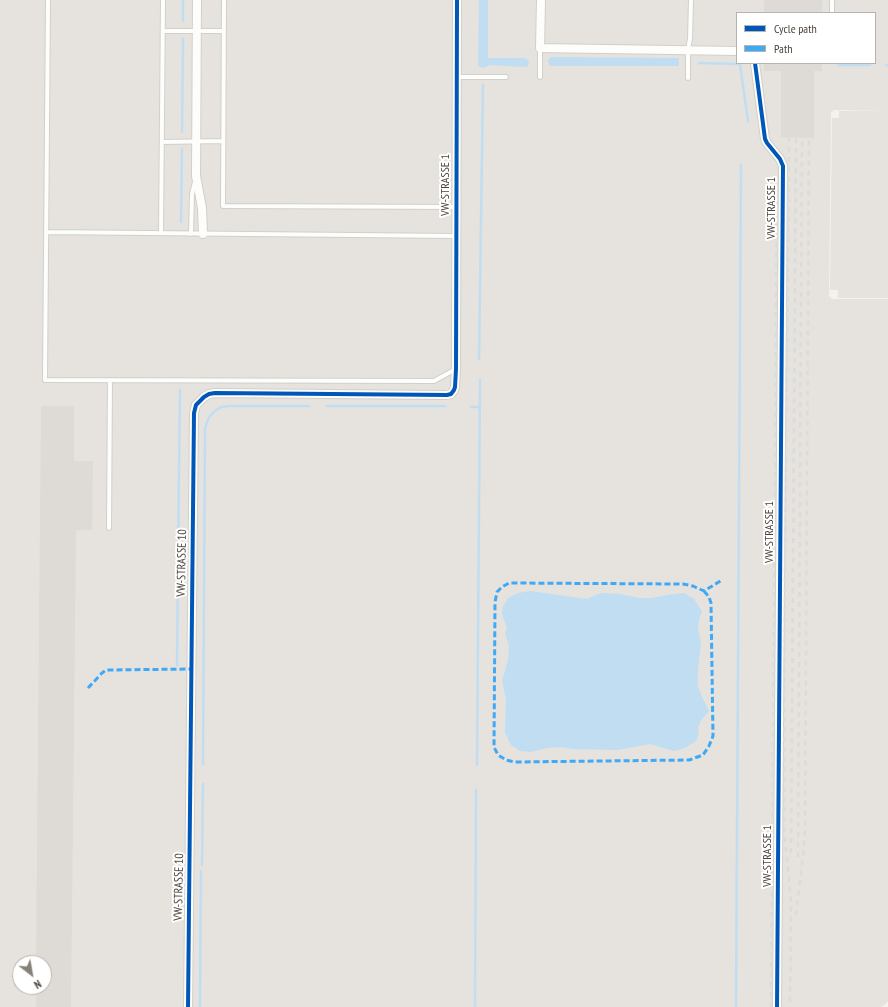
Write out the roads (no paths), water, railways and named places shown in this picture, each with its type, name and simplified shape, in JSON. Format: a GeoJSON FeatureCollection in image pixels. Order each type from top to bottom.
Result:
{"type":"FeatureCollection","features":[{"type":"Feature","properties":{"kind":"street"},"geometry":{"type":"LineString","coordinates":[[197,0],[196,176],[202,208],[202,234]]}},
{"type":"Feature","properties":{"kind":"street","name":"VW-STRASSE 1"},"geometry":{"type":"LineString","coordinates":[[456,369],[457,0]]}},
{"type":"Feature","properties":{"kind":"street"},"geometry":{"type":"LineString","coordinates":[[541,0],[540,48],[736,51]]}},
{"type":"Feature","properties":{"kind":"street","name":"VW-STRASSE 1"},"geometry":{"type":"LineString","coordinates":[[755,64],[765,139],[782,162],[783,166],[777,1007]]}},
{"type":"Feature","properties":{"kind":"street","name":"VW-STRASSE 10"},"geometry":{"type":"LineString","coordinates":[[188,1007],[194,413],[196,405],[204,397],[215,393],[448,395],[451,394],[455,387],[456,369]]}},
{"type":"Feature","properties":{"kind":"lane"},"geometry":{"type":"LineString","coordinates":[[48,0],[45,380],[434,381],[456,369]]}},
{"type":"Feature","properties":{"kind":"lane"},"geometry":{"type":"LineString","coordinates":[[161,233],[163,0]]}},
{"type":"Feature","properties":{"kind":"lane"},"geometry":{"type":"LineString","coordinates":[[224,0],[223,206],[456,207]]}},
{"type":"Feature","properties":{"kind":"lane"},"geometry":{"type":"LineString","coordinates":[[688,78],[691,0]]}},
{"type":"Feature","properties":{"kind":"lane"},"geometry":{"type":"LineString","coordinates":[[832,0],[832,12]]}},
{"type":"Feature","properties":{"kind":"lane"},"geometry":{"type":"LineString","coordinates":[[163,31],[224,31]]}},
{"type":"Feature","properties":{"kind":"lane"},"geometry":{"type":"LineString","coordinates":[[540,48],[540,77]]}},
{"type":"Feature","properties":{"kind":"lane"},"geometry":{"type":"LineString","coordinates":[[457,77],[506,77]]}},
{"type":"Feature","properties":{"kind":"lane"},"geometry":{"type":"LineString","coordinates":[[162,142],[223,141]]}},
{"type":"Feature","properties":{"kind":"lane"},"geometry":{"type":"LineString","coordinates":[[192,234],[192,194],[196,176]]}},
{"type":"Feature","properties":{"kind":"lane"},"geometry":{"type":"LineString","coordinates":[[46,232],[456,236]]}},
{"type":"Feature","properties":{"kind":"lane"},"geometry":{"type":"LineString","coordinates":[[108,528],[110,380]]}},
{"type":"Feature","properties":{"kind":"water"},"geometry":{"type":"Polygon","coordinates":[[[479,0],[488,0],[488,58],[525,58],[529,61],[528,66],[490,65],[483,68],[478,66],[479,0]]]}},
{"type":"Feature","properties":{"kind":"water"},"geometry":{"type":"Polygon","coordinates":[[[551,57],[679,58],[679,66],[552,66],[549,65],[548,60],[551,57]]]}},
{"type":"Feature","properties":{"kind":"water"},"geometry":{"type":"Polygon","coordinates":[[[530,591],[587,599],[601,593],[652,598],[684,593],[694,599],[702,612],[699,619],[698,630],[701,642],[698,686],[709,711],[702,719],[698,727],[699,734],[696,741],[685,748],[674,751],[650,744],[618,750],[572,749],[561,747],[546,748],[531,752],[520,751],[511,745],[505,733],[506,699],[502,681],[508,660],[509,645],[505,634],[507,627],[502,614],[503,607],[508,598],[518,593],[530,591]]]}},
{"type":"Feature","properties":{"kind":"waterway"},"geometry":{"type":"LineString","coordinates":[[183,0],[183,21]]}},
{"type":"Feature","properties":{"kind":"waterway"},"geometry":{"type":"LineString","coordinates":[[182,132],[183,39]]}},
{"type":"Feature","properties":{"kind":"waterway"},"geometry":{"type":"LineString","coordinates":[[699,63],[736,64]]}},
{"type":"Feature","properties":{"kind":"waterway"},"geometry":{"type":"LineString","coordinates":[[740,64],[748,121]]}},
{"type":"Feature","properties":{"kind":"waterway"},"geometry":{"type":"LineString","coordinates":[[838,65],[870,65]]}},
{"type":"Feature","properties":{"kind":"waterway"},"geometry":{"type":"LineString","coordinates":[[479,359],[483,85]]}},
{"type":"Feature","properties":{"kind":"waterway"},"geometry":{"type":"LineString","coordinates":[[181,222],[182,149]]}},
{"type":"Feature","properties":{"kind":"waterway"},"geometry":{"type":"LineString","coordinates":[[736,1007],[741,165]]}},
{"type":"Feature","properties":{"kind":"waterway"},"geometry":{"type":"LineString","coordinates":[[477,765],[480,380]]}},
{"type":"Feature","properties":{"kind":"waterway"},"geometry":{"type":"LineString","coordinates":[[178,555],[180,390]]}},
{"type":"Feature","properties":{"kind":"waterway"},"geometry":{"type":"LineString","coordinates":[[203,764],[205,428],[210,416],[221,407],[309,406]]}},
{"type":"Feature","properties":{"kind":"waterway"},"geometry":{"type":"LineString","coordinates":[[327,406],[445,406]]}},
{"type":"Feature","properties":{"kind":"waterway"},"geometry":{"type":"LineString","coordinates":[[471,407],[480,407]]}},
{"type":"Feature","properties":{"kind":"waterway"},"geometry":{"type":"LineString","coordinates":[[177,665],[178,568]]}},
{"type":"Feature","properties":{"kind":"waterway"},"geometry":{"type":"LineString","coordinates":[[202,865],[203,784]]}},
{"type":"Feature","properties":{"kind":"waterway"},"geometry":{"type":"LineString","coordinates":[[475,1007],[476,790]]}},
{"type":"Feature","properties":{"kind":"waterway"},"geometry":{"type":"LineString","coordinates":[[200,1007],[201,871]]}},
{"type":"Feature","properties":{"kind":"railway"},"geometry":{"type":"LineString","coordinates":[[789,137],[784,828],[791,900],[790,1007]]}},
{"type":"Feature","properties":{"kind":"railway"},"geometry":{"type":"LineString","coordinates":[[791,853],[796,137]]}},
{"type":"Feature","properties":{"kind":"railway"},"geometry":{"type":"LineString","coordinates":[[798,857],[802,137]]}},
{"type":"Feature","properties":{"kind":"railway"},"geometry":{"type":"LineString","coordinates":[[796,915],[805,828],[809,138]]}},
{"type":"Feature","properties":{"kind":"railway"},"geometry":{"type":"LineString","coordinates":[[771,1007],[777,189]]}}]}
